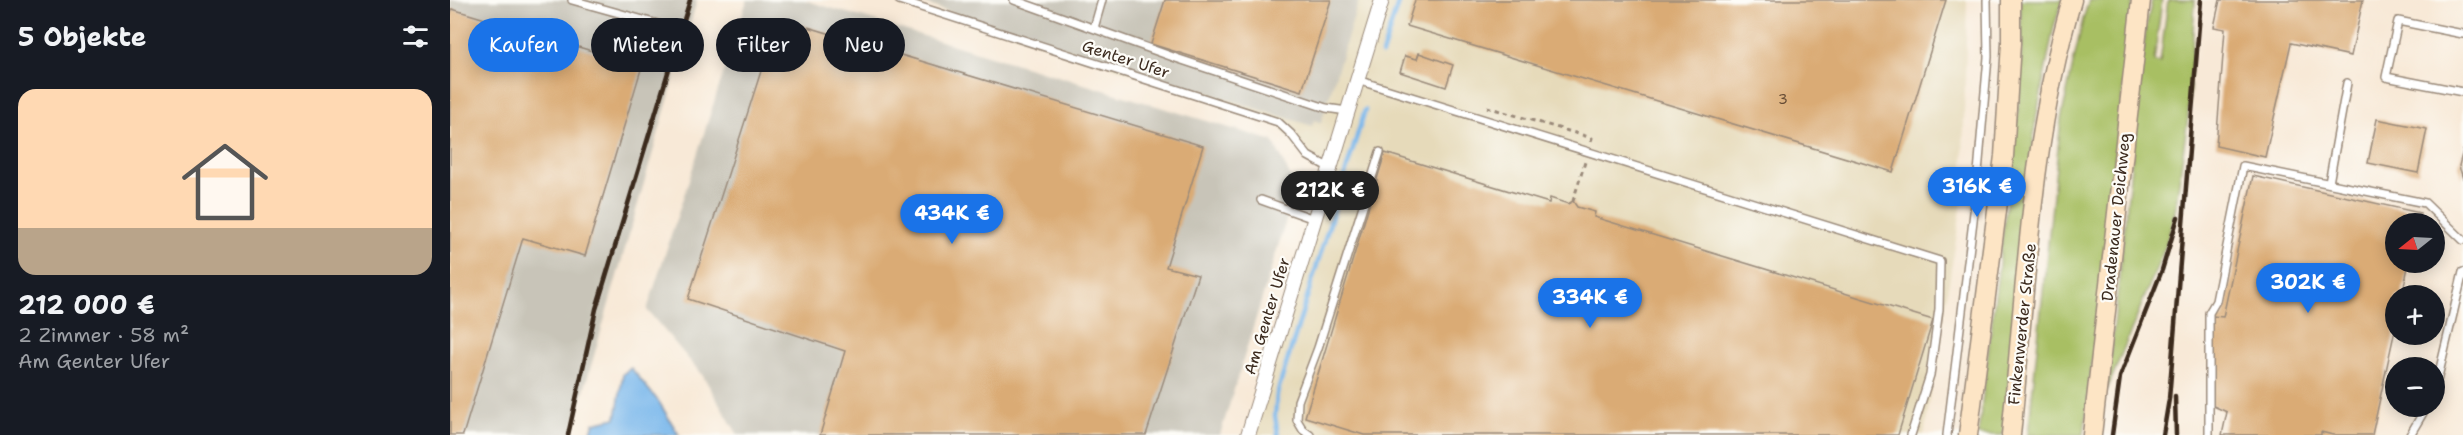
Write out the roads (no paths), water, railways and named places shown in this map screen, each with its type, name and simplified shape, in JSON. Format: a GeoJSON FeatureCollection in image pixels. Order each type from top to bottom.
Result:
{"type":"FeatureCollection","features":[{"type":"Feature","properties":{"kind":"main road"},"geometry":{"type":"LineString","coordinates":[[1968,435],[2004,156],[2011,43],[2011,0]]}},
{"type":"Feature","properties":{"kind":"main road","name":"Finkenwerder Straße"},"geometry":{"type":"LineString","coordinates":[[2011,435],[2041,145],[2056,59],[2072,0]]}},
{"type":"Feature","properties":{"kind":"main road","name":"Dradenauer Deichweg"},"geometry":{"type":"LineString","coordinates":[[2092,435],[2141,0]]}},
{"type":"Feature","properties":{"kind":"street","name":"Am Genter Ufer"},"geometry":{"type":"LineString","coordinates":[[1248,435],[1382,0]]}},
{"type":"Feature","properties":{"kind":"lane"},"geometry":{"type":"LineString","coordinates":[[572,0],[636,18]]}},
{"type":"Feature","properties":{"kind":"lane","name":"Genter Ufer"},"geometry":{"type":"LineString","coordinates":[[899,0],[1278,122],[1308,156],[1330,168]]}},
{"type":"Feature","properties":{"kind":"lane"},"geometry":{"type":"LineString","coordinates":[[1014,0],[1315,104],[1347,111]]}},
{"type":"Feature","properties":{"kind":"lane"},"geometry":{"type":"LineString","coordinates":[[1094,28],[1102,0]]}},
{"type":"Feature","properties":{"kind":"lane"},"geometry":{"type":"LineString","coordinates":[[1947,435],[1976,196],[1988,57],[1987,0]]}},
{"type":"Feature","properties":{"kind":"lane"},"geometry":{"type":"LineString","coordinates":[[2463,34],[2398,21],[2386,77],[2463,92]]}},
{"type":"Feature","properties":{"kind":"lane"},"geometry":{"type":"LineString","coordinates":[[1357,80],[1940,261],[1939,309],[1929,375],[1911,435]]}},
{"type":"Feature","properties":{"kind":"lane"},"geometry":{"type":"LineString","coordinates":[[2329,183],[2347,83]]}},
{"type":"Feature","properties":{"kind":"lane"},"geometry":{"type":"LineString","coordinates":[[1310,435],[1303,430],[1297,420],[1298,401],[1322,338],[1380,152]]}},
{"type":"Feature","properties":{"kind":"lane"},"geometry":{"type":"LineString","coordinates":[[2209,435],[2209,313],[2216,301],[2243,166],[2426,203],[2463,240]]}},
{"type":"Feature","properties":{"kind":"lane"},"geometry":{"type":"LineString","coordinates":[[1261,200],[1314,219]]}},
{"type":"Feature","properties":{"kind":"lane"},"geometry":{"type":"LineString","coordinates":[[2443,357],[2463,272]]}},
{"type":"Feature","properties":{"kind":"lane"},"geometry":{"type":"LineString","coordinates":[[2410,435],[2421,417]]}},
{"type":"Feature","properties":{"kind":"water"},"geometry":{"type":"Polygon","coordinates":[[[631,368],[659,402],[679,435],[590,435],[594,423],[616,418],[623,374],[631,368]]]}},
{"type":"Feature","properties":{"kind":"waterway"},"geometry":{"type":"LineString","coordinates":[[1382,54],[1399,0]]}},
{"type":"Feature","properties":{"kind":"waterway"},"geometry":{"type":"LineString","coordinates":[[1278,435],[1275,416],[1277,394],[1365,110]]}},
{"type":"Feature","properties":{"kind":"railway"},"geometry":{"type":"LineString","coordinates":[[568,435],[596,309],[690,0]]}},
{"type":"Feature","properties":{"kind":"railway"},"geometry":{"type":"LineString","coordinates":[[2163,435],[2169,399],[2201,0]]}},
{"type":"Feature","properties":{"kind":"railway"},"geometry":{"type":"LineString","coordinates":[[2112,435],[2120,377],[2162,270],[2178,217]]}},
{"type":"Feature","properties":{"kind":"railway"},"geometry":{"type":"LineString","coordinates":[[2175,396],[2176,435]]}}]}
